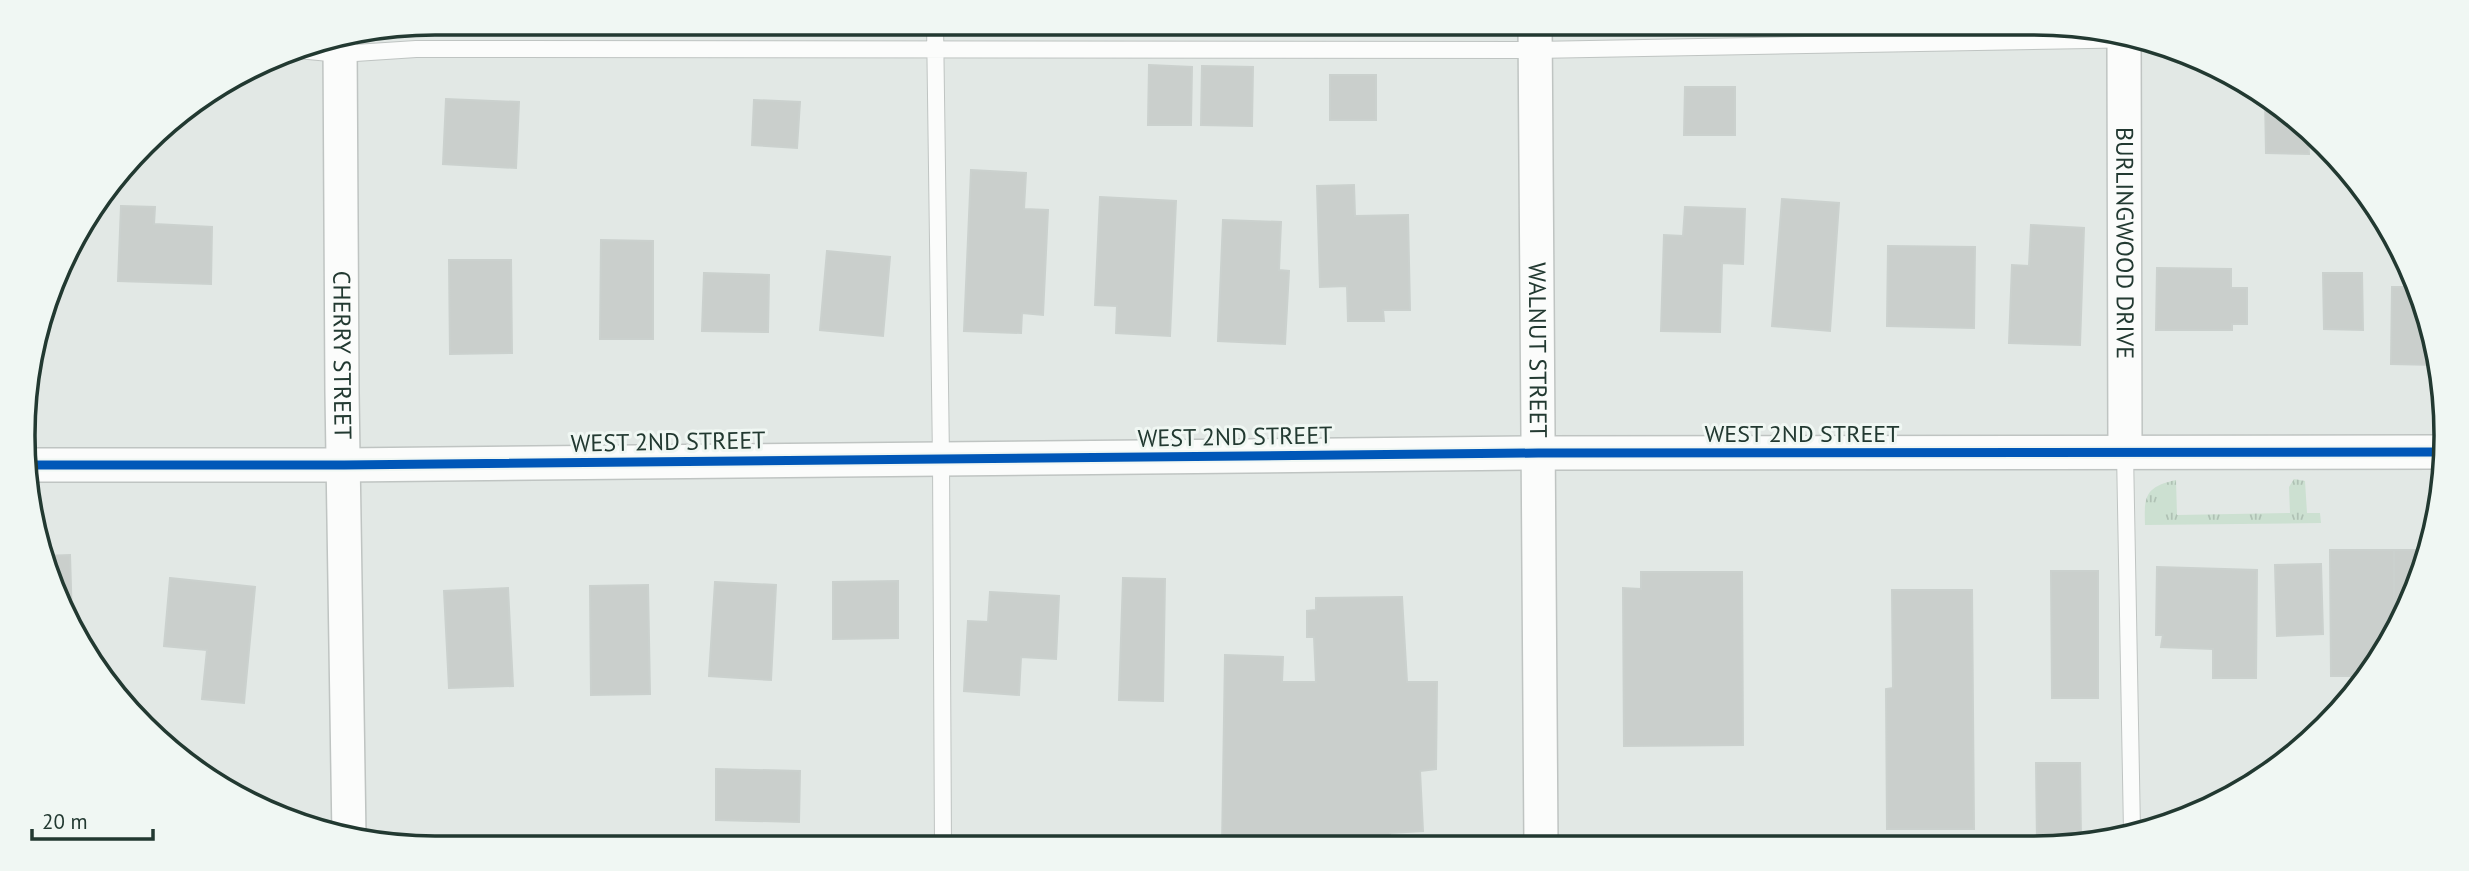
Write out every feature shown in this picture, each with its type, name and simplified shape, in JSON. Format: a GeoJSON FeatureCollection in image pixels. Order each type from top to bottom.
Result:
{"type":"FeatureCollection","features":[{"type":"Feature","properties":{"kind":"street","name":"WALNUT STREET"},"geometry":{"type":"LineString","coordinates":[[1535,36],[1541,836]]}},
{"type":"Feature","properties":{"kind":"street","name":"CHERRY STREET"},"geometry":{"type":"LineString","coordinates":[[340,48],[349,826]]}},
{"type":"Feature","properties":{"kind":"street","name":"BURLINGWOOD DRIVE"},"geometry":{"type":"LineString","coordinates":[[2125,452],[2131,48]]}},
{"type":"Feature","properties":{"kind":"street","name":"WEST 2ND STREET"},"geometry":{"type":"LineString","coordinates":[[36,465],[344,465],[1538,453],[2433,452]]}},
{"type":"Feature","properties":{"kind":"lane"},"geometry":{"type":"LineString","coordinates":[[935,35],[943,836]]}},
{"type":"Feature","properties":{"kind":"lane"},"geometry":{"type":"LineString","coordinates":[[340,48],[934,48],[1535,36],[2084,38]]}},
{"type":"Feature","properties":{"kind":"lane"},"geometry":{"type":"LineString","coordinates":[[2125,452],[2132,823]]}},
{"type":"Feature","properties":{"kind":"green space"},"geometry":{"type":"Polygon","coordinates":[[[2294,479],[2305,481],[2307,513],[2320,513],[2321,523],[2145,525],[2148,494],[2166,483],[2176,480],[2177,515],[2290,513],[2289,487],[2294,479]]]}},
{"type":"Feature","properties":{"kind":"building"},"geometry":{"type":"Polygon","coordinates":[[[1149,65],[1192,67],[1191,125],[1148,125],[1149,65]]]}},
{"type":"Feature","properties":{"kind":"building"},"geometry":{"type":"Polygon","coordinates":[[[1202,66],[1253,67],[1252,126],[1201,125],[1202,66]]]}},
{"type":"Feature","properties":{"kind":"building"},"geometry":{"type":"Polygon","coordinates":[[[1330,75],[1376,75],[1376,120],[1330,120],[1330,75]]]}},
{"type":"Feature","properties":{"kind":"building"},"geometry":{"type":"Polygon","coordinates":[[[1685,87],[1735,87],[1735,135],[1684,135],[1685,87]]]}},
{"type":"Feature","properties":{"kind":"building"},"geometry":{"type":"Polygon","coordinates":[[[446,99],[519,102],[516,168],[443,164],[446,99]]]}},
{"type":"Feature","properties":{"kind":"building"},"geometry":{"type":"Polygon","coordinates":[[[754,100],[800,102],[797,148],[752,145],[754,100]]]}},
{"type":"Feature","properties":{"kind":"building"},"geometry":{"type":"Polygon","coordinates":[[[2265,109],[2308,144],[2309,154],[2266,153],[2265,109]]]}},
{"type":"Feature","properties":{"kind":"building"},"geometry":{"type":"Polygon","coordinates":[[[971,170],[1026,173],[1024,209],[1048,210],[1043,315],[1022,313],[1021,333],[964,331],[971,170]]]}},
{"type":"Feature","properties":{"kind":"building"},"geometry":{"type":"Polygon","coordinates":[[[1354,185],[1355,216],[1408,215],[1410,310],[1383,310],[1384,321],[1348,321],[1347,286],[1320,287],[1317,186],[1354,185]]]}},
{"type":"Feature","properties":{"kind":"building"},"geometry":{"type":"Polygon","coordinates":[[[1100,197],[1176,201],[1170,336],[1116,333],[1117,306],[1095,305],[1100,197]]]}},
{"type":"Feature","properties":{"kind":"building"},"geometry":{"type":"Polygon","coordinates":[[[1782,199],[1839,203],[1830,331],[1772,326],[1782,199]]]}},
{"type":"Feature","properties":{"kind":"building"},"geometry":{"type":"Polygon","coordinates":[[[121,206],[155,207],[154,224],[212,227],[211,284],[118,281],[121,206]]]}},
{"type":"Feature","properties":{"kind":"building"},"geometry":{"type":"Polygon","coordinates":[[[1685,207],[1745,209],[1743,264],[1722,263],[1720,332],[1661,331],[1664,235],[1683,236],[1685,207]]]}},
{"type":"Feature","properties":{"kind":"building"},"geometry":{"type":"Polygon","coordinates":[[[1223,220],[1281,222],[1279,270],[1289,271],[1285,344],[1218,341],[1223,220]]]}},
{"type":"Feature","properties":{"kind":"building"},"geometry":{"type":"Polygon","coordinates":[[[2031,225],[2084,228],[2080,345],[2009,343],[2012,265],[2029,266],[2031,225]]]}},
{"type":"Feature","properties":{"kind":"building"},"geometry":{"type":"Polygon","coordinates":[[[601,240],[653,241],[653,339],[600,339],[601,240]]]}},
{"type":"Feature","properties":{"kind":"building"},"geometry":{"type":"Polygon","coordinates":[[[1888,246],[1975,247],[1974,328],[1887,326],[1888,246]]]}},
{"type":"Feature","properties":{"kind":"building"},"geometry":{"type":"Polygon","coordinates":[[[827,251],[890,257],[883,336],[820,330],[827,251]]]}},
{"type":"Feature","properties":{"kind":"building"},"geometry":{"type":"Polygon","coordinates":[[[449,260],[511,260],[512,353],[450,354],[449,260]]]}},
{"type":"Feature","properties":{"kind":"building"},"geometry":{"type":"Polygon","coordinates":[[[2157,268],[2231,269],[2231,288],[2247,288],[2247,324],[2232,324],[2232,330],[2156,330],[2157,268]]]}},
{"type":"Feature","properties":{"kind":"building"},"geometry":{"type":"Polygon","coordinates":[[[704,273],[769,275],[768,332],[702,331],[704,273]]]}},
{"type":"Feature","properties":{"kind":"building"},"geometry":{"type":"Polygon","coordinates":[[[2323,273],[2362,273],[2363,330],[2324,329],[2323,273]]]}},
{"type":"Feature","properties":{"kind":"building"},"geometry":{"type":"Polygon","coordinates":[[[2392,287],[2406,287],[2427,365],[2391,364],[2392,287]]]}},
{"type":"Feature","properties":{"kind":"building"},"geometry":{"type":"Polygon","coordinates":[[[2330,550],[2394,550],[2393,613],[2353,676],[2331,676],[2330,550]]]}},
{"type":"Feature","properties":{"kind":"building"},"geometry":{"type":"Polygon","coordinates":[[[2394,550],[2417,550],[2404,589],[2394,611],[2394,550]]]}},
{"type":"Feature","properties":{"kind":"building"},"geometry":{"type":"Polygon","coordinates":[[[70,555],[71,603],[65,589],[54,556],[70,555]]]}},
{"type":"Feature","properties":{"kind":"building"},"geometry":{"type":"Polygon","coordinates":[[[2321,564],[2323,634],[2277,636],[2275,565],[2321,564]]]}},
{"type":"Feature","properties":{"kind":"building"},"geometry":{"type":"Polygon","coordinates":[[[2157,567],[2257,570],[2256,678],[2213,678],[2213,649],[2161,647],[2163,635],[2156,635],[2157,567]]]}},
{"type":"Feature","properties":{"kind":"building"},"geometry":{"type":"Polygon","coordinates":[[[2051,571],[2098,571],[2098,698],[2052,698],[2051,571]]]}},
{"type":"Feature","properties":{"kind":"building"},"geometry":{"type":"Polygon","coordinates":[[[1641,572],[1742,572],[1743,745],[1624,746],[1623,588],[1641,589],[1641,572]]]}},
{"type":"Feature","properties":{"kind":"building"},"geometry":{"type":"Polygon","coordinates":[[[170,578],[255,587],[244,703],[202,699],[207,650],[164,646],[170,578]]]}},
{"type":"Feature","properties":{"kind":"building"},"geometry":{"type":"Polygon","coordinates":[[[1123,578],[1165,579],[1163,701],[1119,700],[1123,578]]]}},
{"type":"Feature","properties":{"kind":"building"},"geometry":{"type":"Polygon","coordinates":[[[898,581],[898,638],[833,639],[833,582],[898,581]]]}},
{"type":"Feature","properties":{"kind":"building"},"geometry":{"type":"Polygon","coordinates":[[[715,582],[776,585],[771,680],[709,676],[715,582]]]}},
{"type":"Feature","properties":{"kind":"building"},"geometry":{"type":"Polygon","coordinates":[[[648,585],[650,694],[591,695],[590,586],[648,585]]]}},
{"type":"Feature","properties":{"kind":"building"},"geometry":{"type":"Polygon","coordinates":[[[508,588],[513,686],[449,688],[444,591],[508,588]]]}},
{"type":"Feature","properties":{"kind":"building"},"geometry":{"type":"Polygon","coordinates":[[[1892,590],[1972,590],[1974,829],[1887,829],[1886,689],[1893,688],[1892,590]]]}},
{"type":"Feature","properties":{"kind":"building"},"geometry":{"type":"Polygon","coordinates":[[[990,592],[1059,596],[1056,659],[1021,657],[1019,695],[964,691],[968,621],[988,622],[990,592]]]}},
{"type":"Feature","properties":{"kind":"building"},"geometry":{"type":"Polygon","coordinates":[[[1402,597],[1407,682],[1437,682],[1436,769],[1420,771],[1423,831],[1390,833],[1390,836],[1222,836],[1225,655],[1283,657],[1282,682],[1316,682],[1314,637],[1307,637],[1307,611],[1316,610],[1316,598],[1402,597]]]}},
{"type":"Feature","properties":{"kind":"building"},"geometry":{"type":"Polygon","coordinates":[[[2036,763],[2080,763],[2081,833],[2037,836],[2036,763]]]}},
{"type":"Feature","properties":{"kind":"building"},"geometry":{"type":"Polygon","coordinates":[[[716,769],[800,771],[799,822],[716,820],[716,769]]]}},
{"type":"Feature","properties":{"kind":"cycle path"},"geometry":{"type":"LineString","coordinates":[[36,465],[344,465],[1538,453],[2433,452]]}}]}
